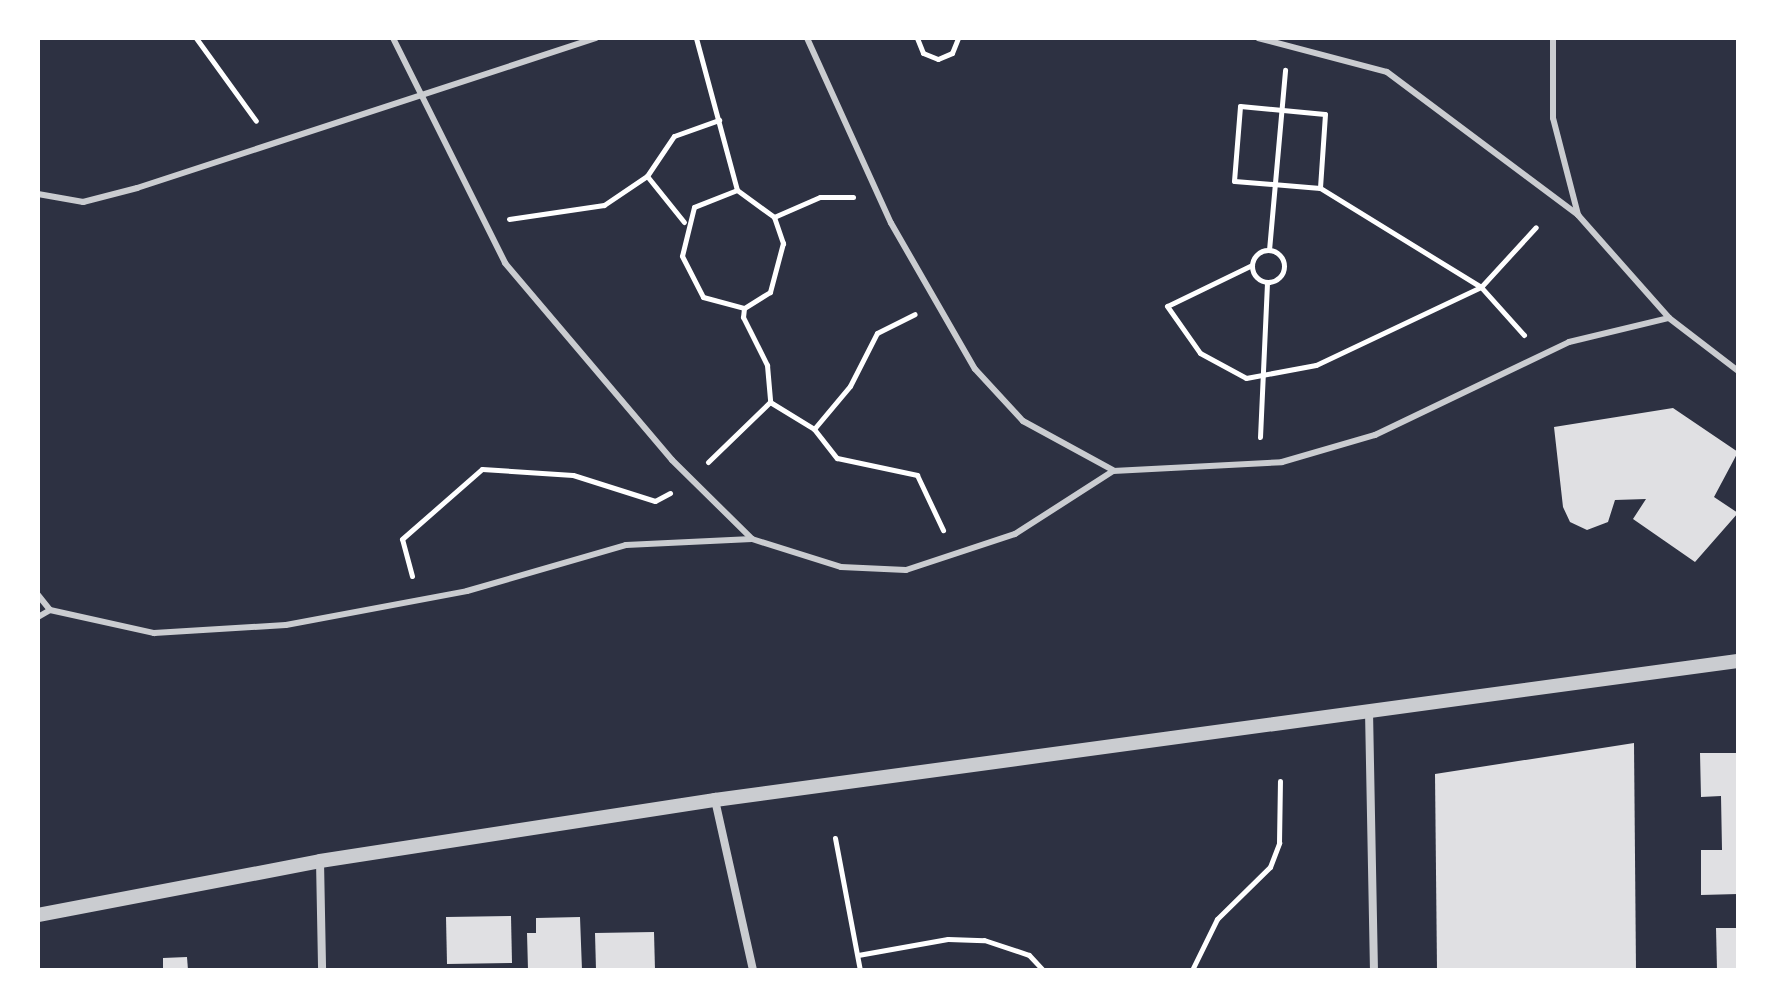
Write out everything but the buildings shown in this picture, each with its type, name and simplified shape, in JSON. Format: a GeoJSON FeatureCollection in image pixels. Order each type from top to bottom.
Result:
{"type":"FeatureCollection","features":[{"type":"Feature","properties":{"kind":"street"},"geometry":{"type":"LineString","coordinates":[[38,915],[320,861],[715,800],[1369,706],[1738,661]]}},
{"type":"Feature","properties":{"kind":"street"},"geometry":{"type":"LineString","coordinates":[[1369,706],[1374,970]]}},
{"type":"Feature","properties":{"kind":"street"},"geometry":{"type":"LineString","coordinates":[[715,800],[753,970]]}},
{"type":"Feature","properties":{"kind":"street"},"geometry":{"type":"LineString","coordinates":[[320,861],[322,970]]}},
{"type":"Feature","properties":{"kind":"lane"},"geometry":{"type":"LineString","coordinates":[[393,38],[427,96],[505,263],[693,481],[752,539]]}},
{"type":"Feature","properties":{"kind":"lane"},"geometry":{"type":"LineString","coordinates":[[38,194],[83,202],[427,96],[596,38]]}},
{"type":"Feature","properties":{"kind":"lane"},"geometry":{"type":"LineString","coordinates":[[807,38],[879,197],[975,369],[1023,421],[1113,471]]}},
{"type":"Feature","properties":{"kind":"lane"},"geometry":{"type":"LineString","coordinates":[[1258,38],[1387,72],[1578,215],[1669,318],[1738,371]]}},
{"type":"Feature","properties":{"kind":"lane"},"geometry":{"type":"LineString","coordinates":[[1553,38],[1553,118],[1578,215]]}},
{"type":"Feature","properties":{"kind":"lane"},"geometry":{"type":"LineString","coordinates":[[38,595],[50,610],[154,633],[286,625],[424,599],[626,545],[752,539],[841,567],[906,570],[957,556],[1015,534],[1113,471],[1259,464],[1375,435],[1542,355],[1669,318]]}},
{"type":"Feature","properties":{"kind":"lane"},"geometry":{"type":"LineString","coordinates":[[38,617],[50,610]]}},
{"type":"Feature","properties":{"kind":"path"},"geometry":{"type":"LineString","coordinates":[[196,38],[274,143]]}},
{"type":"Feature","properties":{"kind":"path"},"geometry":{"type":"LineString","coordinates":[[696,38],[737,190],[774,217],[781,268],[770,292],[744,308],[718,306],[690,278],[682,256],[684,222],[708,195],[737,190]]}},
{"type":"Feature","properties":{"kind":"path"},"geometry":{"type":"LineString","coordinates":[[916,39],[938,59],[952,53],[958,38]]}},
{"type":"Feature","properties":{"kind":"path"},"geometry":{"type":"LineString","coordinates":[[1286,45],[1269,250],[1252,265],[1167,306],[1200,353],[1246,378],[1263,378],[1316,365],[1481,287],[1536,227]]}},
{"type":"Feature","properties":{"kind":"path"},"geometry":{"type":"LineString","coordinates":[[1320,188],[1325,114],[1240,106],[1234,181],[1320,188],[1481,287],[1542,355]]}},
{"type":"Feature","properties":{"kind":"path"},"geometry":{"type":"LineString","coordinates":[[489,231],[527,214],[582,214],[628,194],[647,176],[674,136],[719,120]]}},
{"type":"Feature","properties":{"kind":"path"},"geometry":{"type":"LineString","coordinates":[[647,176],[684,222]]}},
{"type":"Feature","properties":{"kind":"path"},"geometry":{"type":"LineString","coordinates":[[774,217],[820,197],[879,197]]}},
{"type":"Feature","properties":{"kind":"path"},"geometry":{"type":"LineString","coordinates":[[1267,282],[1285,266],[1269,250]]}},
{"type":"Feature","properties":{"kind":"path"},"geometry":{"type":"LineString","coordinates":[[1252,265],[1267,282],[1259,464]]}},
{"type":"Feature","properties":{"kind":"path"},"geometry":{"type":"LineString","coordinates":[[744,308],[767,365],[770,402]]}},
{"type":"Feature","properties":{"kind":"path"},"geometry":{"type":"LineString","coordinates":[[814,429],[850,386],[877,333],[895,319],[940,308]]}},
{"type":"Feature","properties":{"kind":"path"},"geometry":{"type":"LineString","coordinates":[[424,599],[402,539],[482,469],[573,475],[655,501],[693,481],[727,439],[770,402]]}},
{"type":"Feature","properties":{"kind":"path"},"geometry":{"type":"LineString","coordinates":[[770,402],[814,429],[837,458],[917,475],[957,556]]}},
{"type":"Feature","properties":{"kind":"path"},"geometry":{"type":"LineString","coordinates":[[1192,970],[1217,919],[1270,867],[1280,832],[1280,781]]}},
{"type":"Feature","properties":{"kind":"path"},"geometry":{"type":"LineString","coordinates":[[835,838],[860,970]]}},
{"type":"Feature","properties":{"kind":"path"},"geometry":{"type":"LineString","coordinates":[[858,955],[948,939],[984,940],[1029,955],[1043,970]]}}]}
